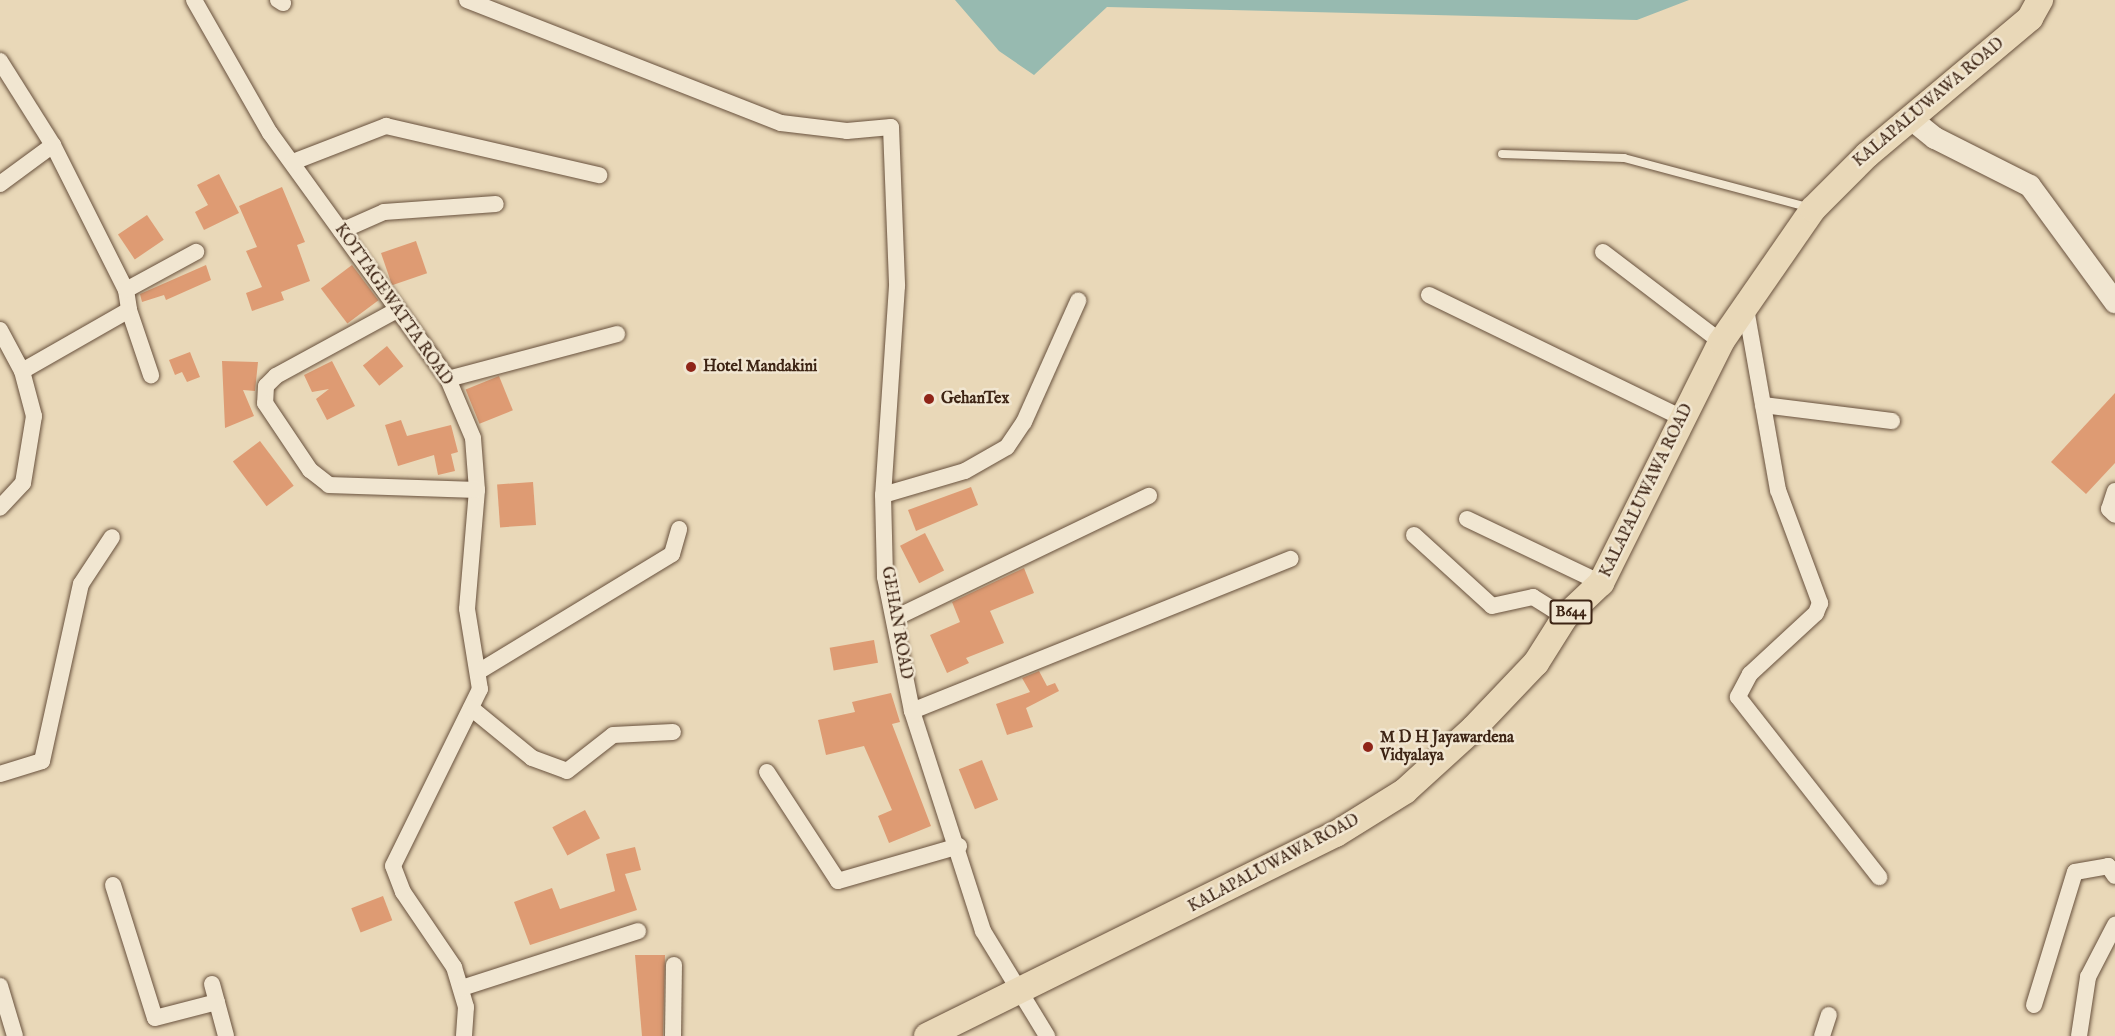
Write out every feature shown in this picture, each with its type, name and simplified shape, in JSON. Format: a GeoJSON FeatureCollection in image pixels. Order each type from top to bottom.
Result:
{"type":"FeatureCollection","features":[{"type":"Feature","properties":{"kind":"main road","name":"KALAPALUWAWA ROAD"},"geometry":{"type":"LineString","coordinates":[[927,1036],[1277,865],[1405,791],[1536,663],[1565,618],[1601,584],[1721,342],[1745,303],[1813,209],[1910,118],[2030,18],[2040,0]]}},
{"type":"Feature","properties":{"kind":"street","name":"KOTTAGEWATTA ROAD"},"geometry":{"type":"LineString","coordinates":[[194,0],[270,133],[448,380],[473,438],[477,490],[467,609],[480,689],[393,866],[403,892],[443,943],[462,988],[464,1036]]}},
{"type":"Feature","properties":{"kind":"street","name":"GEHAN ROAD"},"geometry":{"type":"LineString","coordinates":[[466,0],[781,123],[847,131],[891,126],[897,286],[883,495],[885,577],[912,711],[939,803],[959,846],[983,931],[1016,993],[1047,1036]]}},
{"type":"Feature","properties":{"kind":"street"},"geometry":{"type":"LineString","coordinates":[[0,61],[53,145],[126,290],[129,310],[151,375]]}},
{"type":"Feature","properties":{"kind":"street"},"geometry":{"type":"LineString","coordinates":[[1910,118],[1935,138],[2030,186],[2115,302]]}},
{"type":"Feature","properties":{"kind":"street"},"geometry":{"type":"LineString","coordinates":[[293,162],[386,126],[599,175]]}},
{"type":"Feature","properties":{"kind":"street"},"geometry":{"type":"LineString","coordinates":[[0,184],[53,145]]}},
{"type":"Feature","properties":{"kind":"street"},"geometry":{"type":"LineString","coordinates":[[341,231],[384,212],[496,204]]}},
{"type":"Feature","properties":{"kind":"street"},"geometry":{"type":"LineString","coordinates":[[126,290],[196,252]]}},
{"type":"Feature","properties":{"kind":"street"},"geometry":{"type":"LineString","coordinates":[[1603,252],[1721,342]]}},
{"type":"Feature","properties":{"kind":"street"},"geometry":{"type":"LineString","coordinates":[[1429,295],[1682,418]]}},
{"type":"Feature","properties":{"kind":"street"},"geometry":{"type":"LineString","coordinates":[[883,495],[965,471],[1007,447],[1024,422],[1078,301]]}},
{"type":"Feature","properties":{"kind":"street"},"geometry":{"type":"LineString","coordinates":[[1745,303],[1778,490],[1820,603],[1816,613],[1750,674],[1738,697],[1879,877]]}},
{"type":"Feature","properties":{"kind":"street"},"geometry":{"type":"LineString","coordinates":[[22,371],[129,310]]}},
{"type":"Feature","properties":{"kind":"street"},"geometry":{"type":"LineString","coordinates":[[397,310],[276,376],[266,386],[265,403],[310,470],[329,485],[477,490]]}},
{"type":"Feature","properties":{"kind":"street"},"geometry":{"type":"LineString","coordinates":[[0,330],[22,371],[34,416],[33,450],[23,483],[0,508]]}},
{"type":"Feature","properties":{"kind":"street"},"geometry":{"type":"LineString","coordinates":[[448,380],[617,334]]}},
{"type":"Feature","properties":{"kind":"street"},"geometry":{"type":"LineString","coordinates":[[1763,405],[1892,421]]}},
{"type":"Feature","properties":{"kind":"street"},"geometry":{"type":"LineString","coordinates":[[2115,491],[2109,509],[2115,515]]}},
{"type":"Feature","properties":{"kind":"street"},"geometry":{"type":"LineString","coordinates":[[895,618],[1149,496]]}},
{"type":"Feature","properties":{"kind":"street"},"geometry":{"type":"LineString","coordinates":[[1467,519],[1601,584]]}},
{"type":"Feature","properties":{"kind":"street"},"geometry":{"type":"LineString","coordinates":[[478,672],[672,554],[679,530]]}},
{"type":"Feature","properties":{"kind":"street"},"geometry":{"type":"LineString","coordinates":[[1414,535],[1492,606],[1533,597],[1565,618]]}},
{"type":"Feature","properties":{"kind":"street"},"geometry":{"type":"LineString","coordinates":[[0,774],[42,761],[81,584],[112,537]]}},
{"type":"Feature","properties":{"kind":"street"},"geometry":{"type":"LineString","coordinates":[[912,711],[1291,559]]}},
{"type":"Feature","properties":{"kind":"street"},"geometry":{"type":"LineString","coordinates":[[471,708],[532,758],[567,771],[613,735],[674,732]]}},
{"type":"Feature","properties":{"kind":"street"},"geometry":{"type":"LineString","coordinates":[[767,772],[837,881],[959,846]]}},
{"type":"Feature","properties":{"kind":"street"},"geometry":{"type":"LineString","coordinates":[[2034,1005],[2075,872],[2108,866],[2115,876]]}},
{"type":"Feature","properties":{"kind":"street"},"geometry":{"type":"LineString","coordinates":[[113,885],[155,1018],[217,1002]]}},
{"type":"Feature","properties":{"kind":"street"},"geometry":{"type":"LineString","coordinates":[[2079,1036],[2088,977],[2115,925]]}},
{"type":"Feature","properties":{"kind":"street"},"geometry":{"type":"LineString","coordinates":[[462,988],[638,931]]}},
{"type":"Feature","properties":{"kind":"street"},"geometry":{"type":"LineString","coordinates":[[673,1036],[674,965]]}},
{"type":"Feature","properties":{"kind":"street"},"geometry":{"type":"LineString","coordinates":[[212,984],[226,1036]]}},
{"type":"Feature","properties":{"kind":"street"},"geometry":{"type":"LineString","coordinates":[[0,986],[15,1036]]}},
{"type":"Feature","properties":{"kind":"street"},"geometry":{"type":"LineString","coordinates":[[1822,1036],[1830,1015]]}},
{"type":"Feature","properties":{"kind":"lane"},"geometry":{"type":"LineString","coordinates":[[1502,154],[1624,158],[1813,209]]}},
{"type":"Feature","properties":{"kind":"water"},"geometry":{"type":"Polygon","coordinates":[[[955,0],[1689,0],[1637,20],[1107,7],[1034,75],[999,51],[955,0]]]}},
{"type":"Feature","properties":{"kind":"building"},"geometry":{"type":"Polygon","coordinates":[[[219,174],[239,213],[204,230],[195,212],[208,205],[197,185],[219,174]]]}},
{"type":"Feature","properties":{"kind":"building"},"geometry":{"type":"Polygon","coordinates":[[[282,187],[305,242],[297,245],[310,281],[281,292],[284,300],[252,311],[246,293],[262,287],[246,251],[257,247],[239,206],[282,187]]]}},
{"type":"Feature","properties":{"kind":"building"},"geometry":{"type":"Polygon","coordinates":[[[147,215],[164,240],[135,259],[118,235],[147,215]]]}},
{"type":"Feature","properties":{"kind":"building"},"geometry":{"type":"Polygon","coordinates":[[[416,241],[427,273],[392,285],[381,253],[416,241]]]}},
{"type":"Feature","properties":{"kind":"building"},"geometry":{"type":"Polygon","coordinates":[[[206,265],[211,280],[166,300],[164,295],[142,302],[140,294],[206,265]]]}},
{"type":"Feature","properties":{"kind":"building"},"geometry":{"type":"Polygon","coordinates":[[[352,265],[378,300],[347,324],[321,288],[352,265]]]}},
{"type":"Feature","properties":{"kind":"building"},"geometry":{"type":"Polygon","coordinates":[[[387,346],[403,366],[379,386],[363,366],[387,346]]]}},
{"type":"Feature","properties":{"kind":"building"},"geometry":{"type":"Polygon","coordinates":[[[190,352],[200,377],[187,382],[182,372],[175,375],[169,360],[190,352]]]}},
{"type":"Feature","properties":{"kind":"building"},"geometry":{"type":"Polygon","coordinates":[[[222,361],[258,362],[255,391],[243,390],[254,416],[225,428],[222,361]]]}},
{"type":"Feature","properties":{"kind":"building"},"geometry":{"type":"Polygon","coordinates":[[[332,361],[355,406],[327,420],[316,399],[329,389],[312,392],[304,375],[332,361]]]}},
{"type":"Feature","properties":{"kind":"building"},"geometry":{"type":"Polygon","coordinates":[[[499,376],[513,410],[479,424],[466,389],[499,376]]]}},
{"type":"Feature","properties":{"kind":"building"},"geometry":{"type":"Polygon","coordinates":[[[2115,393],[2115,463],[2086,494],[2051,462],[2115,393]]]}},
{"type":"Feature","properties":{"kind":"building"},"geometry":{"type":"Polygon","coordinates":[[[401,420],[407,436],[451,425],[458,452],[451,454],[455,471],[438,475],[434,455],[398,466],[385,425],[401,420]]]}},
{"type":"Feature","properties":{"kind":"building"},"geometry":{"type":"Polygon","coordinates":[[[260,441],[294,486],[267,506],[233,461],[260,441]]]}},
{"type":"Feature","properties":{"kind":"building"},"geometry":{"type":"Polygon","coordinates":[[[533,482],[536,525],[500,527],[497,485],[533,482]]]}},
{"type":"Feature","properties":{"kind":"building"},"geometry":{"type":"Polygon","coordinates":[[[971,487],[978,505],[916,531],[908,510],[971,487]]]}},
{"type":"Feature","properties":{"kind":"building"},"geometry":{"type":"Polygon","coordinates":[[[925,533],[944,570],[919,583],[900,546],[925,533]]]}},
{"type":"Feature","properties":{"kind":"building"},"geometry":{"type":"Polygon","coordinates":[[[1024,568],[1034,593],[990,611],[1004,643],[966,658],[969,663],[947,673],[930,635],[960,622],[952,602],[1024,568]]]}},
{"type":"Feature","properties":{"kind":"building"},"geometry":{"type":"Polygon","coordinates":[[[874,640],[878,663],[834,670],[830,648],[874,640]]]}},
{"type":"Feature","properties":{"kind":"building"},"geometry":{"type":"Polygon","coordinates":[[[1039,671],[1047,686],[1055,683],[1059,691],[1026,708],[1033,727],[1007,735],[996,704],[1030,692],[1022,678],[1039,671]]]}},
{"type":"Feature","properties":{"kind":"building"},"geometry":{"type":"Polygon","coordinates":[[[891,693],[900,722],[892,724],[931,826],[889,843],[878,816],[892,810],[864,746],[826,755],[818,720],[855,712],[852,702],[891,693]]]}},
{"type":"Feature","properties":{"kind":"building"},"geometry":{"type":"Polygon","coordinates":[[[982,760],[998,800],[975,809],[959,769],[982,760]]]}},
{"type":"Feature","properties":{"kind":"building"},"geometry":{"type":"Polygon","coordinates":[[[585,810],[600,838],[567,856],[552,827],[585,810]]]}},
{"type":"Feature","properties":{"kind":"building"},"geometry":{"type":"Polygon","coordinates":[[[635,847],[641,870],[625,874],[637,910],[530,945],[514,902],[552,888],[560,909],[615,891],[606,854],[635,847]]]}},
{"type":"Feature","properties":{"kind":"building"},"geometry":{"type":"Polygon","coordinates":[[[383,896],[392,920],[361,932],[351,908],[383,896]]]}},
{"type":"Feature","properties":{"kind":"building"},"geometry":{"type":"Polygon","coordinates":[[[635,955],[665,955],[663,1036],[642,1036],[635,955]]]}},
{"type":"Feature","properties":{"kind":"place","name":"Hotel Mandakini"},"geometry":{"type":"Point","coordinates":[691,367]}},
{"type":"Feature","properties":{"kind":"place","name":"GehanTex"},"geometry":{"type":"Point","coordinates":[929,399]}},
{"type":"Feature","properties":{"kind":"place","name":"M D H Jayawardena Vidyalaya"},"geometry":{"type":"Point","coordinates":[1368,747]}}]}
